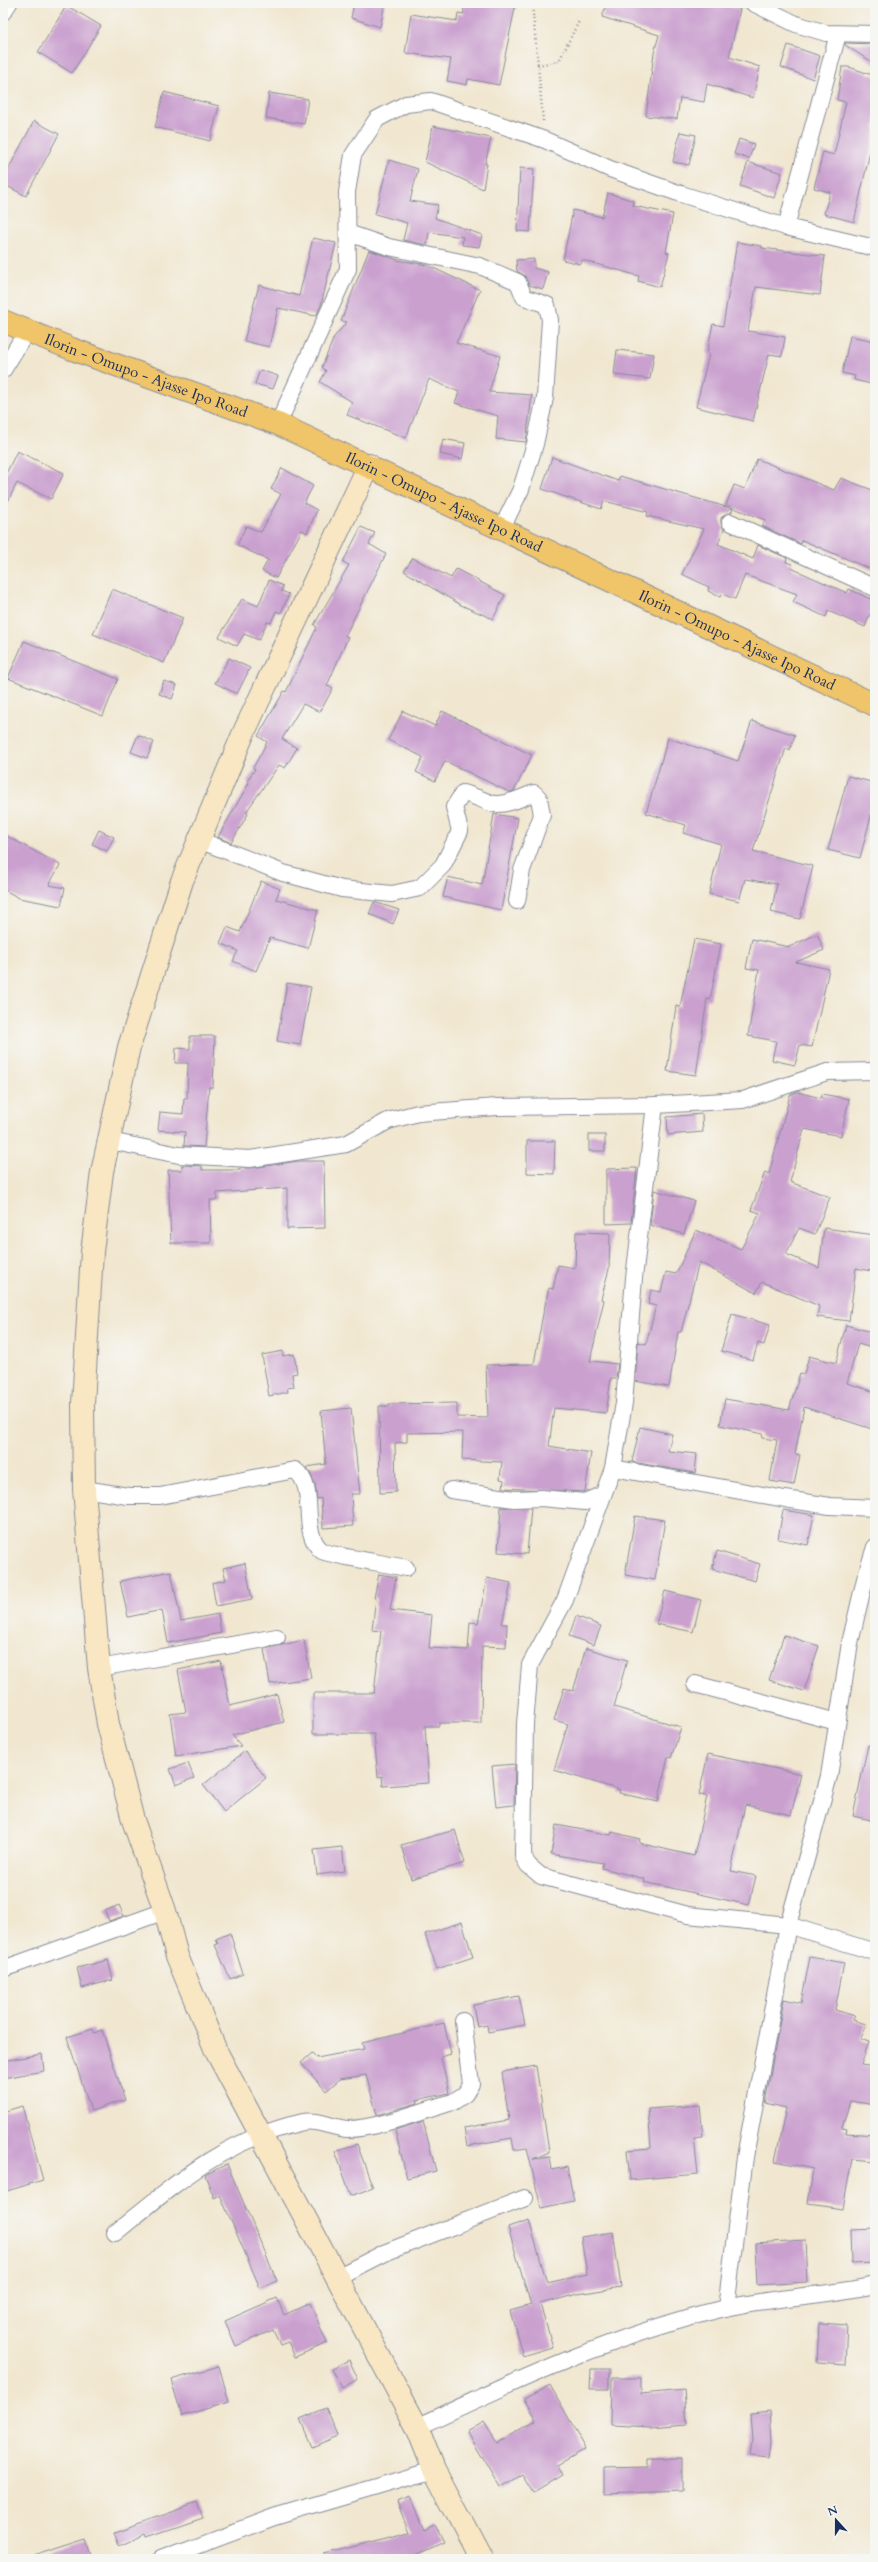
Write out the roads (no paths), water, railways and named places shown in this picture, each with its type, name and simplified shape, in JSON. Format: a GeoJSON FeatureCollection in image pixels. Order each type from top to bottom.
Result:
{"type":"FeatureCollection","features":[{"type":"Feature","properties":{"kind":"highway","name":"Ilorin - Omupo - Ajasse Ipo Road"},"geometry":{"type":"LineString","coordinates":[[3,321],[278,424],[369,465],[875,705]]}},
{"type":"Feature","properties":{"kind":"main road"},"geometry":{"type":"LineString","coordinates":[[369,465],[244,732],[182,880],[129,1047],[110,1141],[102,1172],[92,1252],[83,1404],[84,1489],[99,1668],[108,1724],[133,1820],[165,1911],[177,1956],[216,2051],[417,2427],[434,2470],[481,2559]]}},
{"type":"Feature","properties":{"kind":"street"},"geometry":{"type":"LineString","coordinates":[[3,12],[9,3]]}},
{"type":"Feature","properties":{"kind":"street"},"geometry":{"type":"LineString","coordinates":[[753,3],[796,24],[838,34],[875,34]]}},
{"type":"Feature","properties":{"kind":"street"},"geometry":{"type":"LineString","coordinates":[[786,227],[838,34]]}},
{"type":"Feature","properties":{"kind":"street"},"geometry":{"type":"LineString","coordinates":[[278,424],[348,269],[347,192],[353,155],[377,119],[406,104],[431,101],[545,140],[610,169],[786,227],[875,248]]}},
{"type":"Feature","properties":{"kind":"street"},"geometry":{"type":"LineString","coordinates":[[348,233],[390,247],[480,266],[518,282],[524,297],[547,304],[550,320],[545,398],[535,444],[521,488],[502,528]]}},
{"type":"Feature","properties":{"kind":"street"},"geometry":{"type":"LineString","coordinates":[[3,370],[27,331]]}},
{"type":"Feature","properties":{"kind":"street"},"geometry":{"type":"LineString","coordinates":[[730,522],[875,588]]}},
{"type":"Feature","properties":{"kind":"street"},"geometry":{"type":"LineString","coordinates":[[199,840],[283,873],[342,889],[392,894],[420,888],[443,865],[460,830],[454,807],[463,793],[476,795],[495,804],[517,800],[534,793],[539,798],[542,815],[522,870],[517,901]]}},
{"type":"Feature","properties":{"kind":"street"},"geometry":{"type":"LineString","coordinates":[[110,1141],[179,1155],[250,1159],[346,1144],[388,1121],[418,1113],[497,1107],[655,1106],[743,1100],[827,1072],[875,1071]]}},
{"type":"Feature","properties":{"kind":"street"},"geometry":{"type":"LineString","coordinates":[[655,1106],[634,1278],[624,1403],[612,1468],[565,1600],[530,1665],[525,1724],[523,1856],[528,1865],[541,1876],[688,1915],[788,1925],[875,1952]]}},
{"type":"Feature","properties":{"kind":"street"},"geometry":{"type":"LineString","coordinates":[[612,1468],[785,1500],[830,1506],[875,1508]]}},
{"type":"Feature","properties":{"kind":"street"},"geometry":{"type":"LineString","coordinates":[[84,1489],[134,1496],[160,1496],[295,1470],[300,1474],[304,1483],[312,1539],[323,1552],[406,1568]]}},
{"type":"Feature","properties":{"kind":"street"},"geometry":{"type":"LineString","coordinates":[[451,1490],[514,1499],[541,1498],[586,1502],[602,1495]]}},
{"type":"Feature","properties":{"kind":"street"},"geometry":{"type":"LineString","coordinates":[[726,2308],[745,2157],[788,1925],[828,1776],[850,1643],[865,1579],[875,1547]]}},
{"type":"Feature","properties":{"kind":"street"},"geometry":{"type":"LineString","coordinates":[[99,1668],[277,1637]]}},
{"type":"Feature","properties":{"kind":"street"},"geometry":{"type":"LineString","coordinates":[[694,1684],[837,1722]]}},
{"type":"Feature","properties":{"kind":"street"},"geometry":{"type":"LineString","coordinates":[[3,1969],[165,1911]]}},
{"type":"Feature","properties":{"kind":"street"},"geometry":{"type":"LineString","coordinates":[[115,2233],[207,2160],[261,2134],[305,2122],[347,2129],[368,2126],[453,2102],[465,2094],[471,2084],[463,2021]]}},
{"type":"Feature","properties":{"kind":"street"},"geometry":{"type":"LineString","coordinates":[[337,2277],[384,2253],[525,2198]]}},
{"type":"Feature","properties":{"kind":"street"},"geometry":{"type":"LineString","coordinates":[[417,2427],[516,2380],[640,2332],[726,2308],[875,2284]]}},
{"type":"Feature","properties":{"kind":"street"},"geometry":{"type":"LineString","coordinates":[[162,2559],[274,2517],[434,2470]]}}]}
